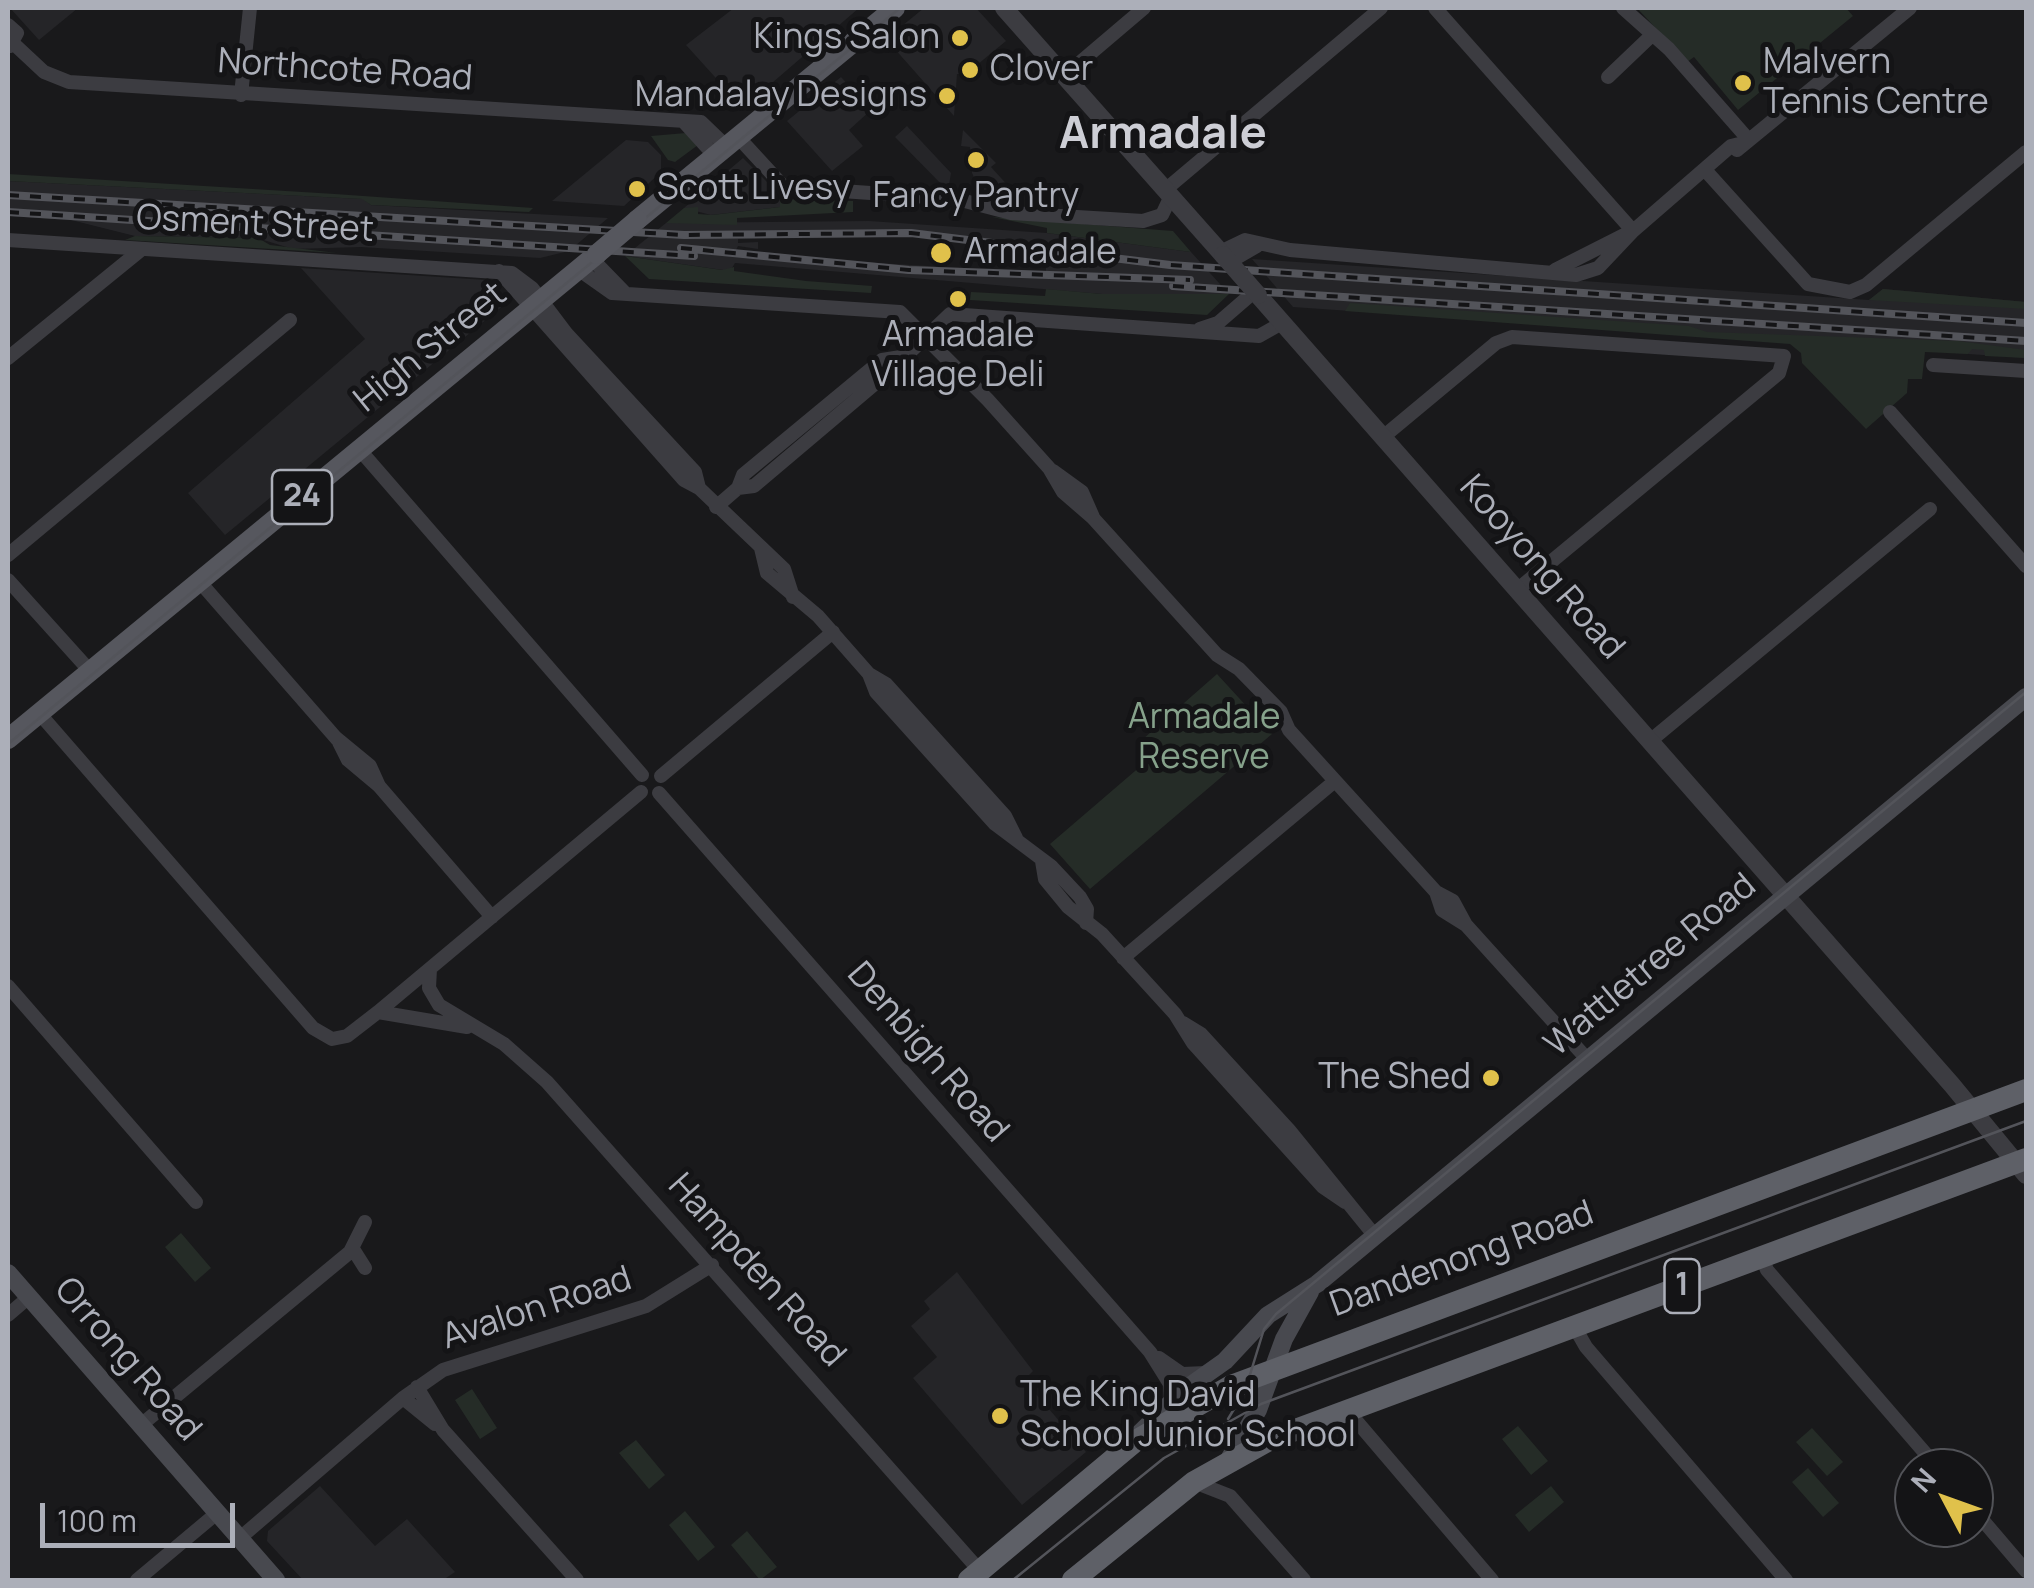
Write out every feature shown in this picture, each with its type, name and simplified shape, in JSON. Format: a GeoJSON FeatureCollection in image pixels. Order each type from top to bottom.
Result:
{"type":"FeatureCollection","features":[{"type":"Feature","properties":{"kind":"highway","name":"Dandenong Road"},"geometry":{"type":"LineString","coordinates":[[975,1576],[1120,1454],[1182,1412],[1274,1368],[2026,1090]]}},
{"type":"Feature","properties":{"kind":"highway","name":"1"},"geometry":{"type":"LineString","coordinates":[[1073,1580],[1194,1482],[1271,1439],[1762,1257],[2023,1166]]}},
{"type":"Feature","properties":{"kind":"main road","name":"High Street"},"geometry":{"type":"LineString","coordinates":[[8,739],[895,8]]}},
{"type":"Feature","properties":{"kind":"main road","name":"Wattletree Road"},"geometry":{"type":"LineString","coordinates":[[1120,1454],[1171,1401],[1212,1370],[1268,1315],[1317,1284],[2026,696]]}},
{"type":"Feature","properties":{"kind":"main road","name":"Orrong Road"},"geometry":{"type":"LineString","coordinates":[[8,1273],[276,1580]]}},
{"type":"Feature","properties":{"kind":"main road","name":"Wattletree Road"},"geometry":{"type":"LineString","coordinates":[[1226,1462],[1258,1410],[1285,1335],[1317,1284]]}},
{"type":"Feature","properties":{"kind":"street"},"geometry":{"type":"LineString","coordinates":[[241,94],[250,8]]}},
{"type":"Feature","properties":{"kind":"street","name":"Kooyong Road"},"geometry":{"type":"LineString","coordinates":[[1004,8],[1227,255],[1254,294],[2023,1166]]}},
{"type":"Feature","properties":{"kind":"street"},"geometry":{"type":"LineString","coordinates":[[1064,76],[1144,8]]}},
{"type":"Feature","properties":{"kind":"street","name":"Northcote Road"},"geometry":{"type":"LineString","coordinates":[[11,45],[44,72],[61,80],[685,123],[727,146],[784,187],[957,200],[1011,213],[1143,221],[1162,215],[1168,193],[1381,8]]}},
{"type":"Feature","properties":{"kind":"street"},"geometry":{"type":"LineString","coordinates":[[1435,8],[1633,231]]}},
{"type":"Feature","properties":{"kind":"street"},"geometry":{"type":"LineString","coordinates":[[1623,8],[1652,35],[1745,141]]}},
{"type":"Feature","properties":{"kind":"street"},"geometry":{"type":"LineString","coordinates":[[1873,35],[1897,8]]}},
{"type":"Feature","properties":{"kind":"street"},"geometry":{"type":"LineString","coordinates":[[1227,255],[1240,240],[1257,246],[1555,270],[1633,231],[1709,168],[1728,159],[1910,8]]}},
{"type":"Feature","properties":{"kind":"street"},"geometry":{"type":"LineString","coordinates":[[8,25],[16,32],[11,45]]}},
{"type":"Feature","properties":{"kind":"street"},"geometry":{"type":"LineString","coordinates":[[1608,77],[1642,50],[1652,35]]}},
{"type":"Feature","properties":{"kind":"street"},"geometry":{"type":"LineString","coordinates":[[1709,168],[1808,284],[1850,292],[1866,284],[2026,152]]}},
{"type":"Feature","properties":{"kind":"street","name":"Osment Street"},"geometry":{"type":"LineString","coordinates":[[8,240],[499,270],[536,304],[684,480],[699,488],[786,573],[792,596],[919,719],[1005,816],[1016,838],[1082,900],[1086,923],[1183,1023],[1193,1042],[1322,1187],[1345,1202],[1375,1236]]}},
{"type":"Feature","properties":{"kind":"street"},"geometry":{"type":"LineString","coordinates":[[8,358],[142,249]]}},
{"type":"Feature","properties":{"kind":"street"},"geometry":{"type":"LineString","coordinates":[[589,260],[604,291],[894,310],[925,336],[1048,468],[1082,492],[1094,518],[1217,654],[1239,669],[1281,712],[1289,730],[1436,892],[1460,910],[1466,925],[1588,1060]]}},
{"type":"Feature","properties":{"kind":"street"},"geometry":{"type":"LineString","coordinates":[[1194,329],[1218,323],[1254,294]]}},
{"type":"Feature","properties":{"kind":"street"},"geometry":{"type":"LineString","coordinates":[[716,507],[738,488],[754,486],[798,439],[846,399],[890,371],[900,356],[925,336],[971,315],[1258,336],[1282,323]]}},
{"type":"Feature","properties":{"kind":"street"},"geometry":{"type":"LineString","coordinates":[[8,554],[290,320]]}},
{"type":"Feature","properties":{"kind":"street"},"geometry":{"type":"LineString","coordinates":[[1383,437],[1496,343],[1512,337],[1778,352],[1785,359],[1778,373],[1517,590]]}},
{"type":"Feature","properties":{"kind":"street"},"geometry":{"type":"LineString","coordinates":[[1933,365],[2026,371]]}},
{"type":"Feature","properties":{"kind":"street"},"geometry":{"type":"LineString","coordinates":[[1890,412],[2026,566]]}},
{"type":"Feature","properties":{"kind":"street"},"geometry":{"type":"LineString","coordinates":[[39,713],[319,1034],[343,1038],[378,1012],[641,792],[642,775],[359,450]]}},
{"type":"Feature","properties":{"kind":"street"},"geometry":{"type":"LineString","coordinates":[[1650,742],[1930,509]]}},
{"type":"Feature","properties":{"kind":"street"},"geometry":{"type":"LineString","coordinates":[[8,580],[90,671]]}},
{"type":"Feature","properties":{"kind":"street"},"geometry":{"type":"LineString","coordinates":[[199,582],[336,738],[348,760],[378,786],[492,917]]}},
{"type":"Feature","properties":{"kind":"street"},"geometry":{"type":"LineString","coordinates":[[641,792],[650,796],[659,793],[661,776],[832,632]]}},
{"type":"Feature","properties":{"kind":"street"},"geometry":{"type":"LineString","coordinates":[[642,775],[652,771],[661,776]]}},
{"type":"Feature","properties":{"kind":"street"},"geometry":{"type":"LineString","coordinates":[[1123,958],[1335,781]]}},
{"type":"Feature","properties":{"kind":"street","name":"Denbigh Road"},"geometry":{"type":"LineString","coordinates":[[659,793],[1150,1352],[1170,1386],[1171,1401]]}},
{"type":"Feature","properties":{"kind":"street","name":"Hampden Road"},"geometry":{"type":"LineString","coordinates":[[430,969],[428,984],[435,1000],[473,1028],[504,1044],[533,1068],[707,1260],[975,1576]]}},
{"type":"Feature","properties":{"kind":"street"},"geometry":{"type":"LineString","coordinates":[[8,986],[196,1202]]}},
{"type":"Feature","properties":{"kind":"street","name":"Hampden Road"},"geometry":{"type":"LineString","coordinates":[[378,1012],[473,1028]]}},
{"type":"Feature","properties":{"kind":"street"},"geometry":{"type":"LineString","coordinates":[[141,1426],[353,1249],[366,1222]]}},
{"type":"Feature","properties":{"kind":"street"},"geometry":{"type":"LineString","coordinates":[[353,1249],[366,1268]]}},
{"type":"Feature","properties":{"kind":"street"},"geometry":{"type":"LineString","coordinates":[[1762,1257],[1774,1278],[1921,1448]]}},
{"type":"Feature","properties":{"kind":"street","name":"Avalon Road"},"geometry":{"type":"LineString","coordinates":[[240,1538],[417,1387],[458,1364],[622,1316],[670,1294],[707,1260]]}},
{"type":"Feature","properties":{"kind":"street"},"geometry":{"type":"LineString","coordinates":[[8,1315],[28,1297]]}},
{"type":"Feature","properties":{"kind":"street"},"geometry":{"type":"LineString","coordinates":[[1574,1326],[1586,1347],[1786,1580]]}},
{"type":"Feature","properties":{"kind":"street","name":"Denbigh Road"},"geometry":{"type":"LineString","coordinates":[[1150,1352],[1188,1376],[1212,1370]]}},
{"type":"Feature","properties":{"kind":"street"},"geometry":{"type":"LineString","coordinates":[[417,1387],[444,1430],[577,1580]]}},
{"type":"Feature","properties":{"kind":"street"},"geometry":{"type":"LineString","coordinates":[[403,1398],[444,1430]]}},
{"type":"Feature","properties":{"kind":"street"},"geometry":{"type":"LineString","coordinates":[[1347,1410],[1492,1580]]}},
{"type":"Feature","properties":{"kind":"street"},"geometry":{"type":"LineString","coordinates":[[1226,1462],[1230,1496]]}},
{"type":"Feature","properties":{"kind":"street"},"geometry":{"type":"LineString","coordinates":[[1194,1482],[1230,1496],[1304,1580]]}},
{"type":"Feature","properties":{"kind":"street"},"geometry":{"type":"LineString","coordinates":[[136,1580],[217,1513]]}},
{"type":"Feature","properties":{"kind":"street"},"geometry":{"type":"LineString","coordinates":[[1994,1534],[2026,1572]]}},
{"type":"Feature","properties":{"kind":"shaded area"},"geometry":{"type":"Polygon","coordinates":[[[10,8],[78,8],[39,40],[10,8]]]}},
{"type":"Feature","properties":{"kind":"shaded area"},"geometry":{"type":"Polygon","coordinates":[[[734,8],[859,8],[743,108],[686,45],[734,8]]]}},
{"type":"Feature","properties":{"kind":"shaded area"},"geometry":{"type":"Polygon","coordinates":[[[924,8],[976,8],[1006,41],[966,74],[957,74],[954,116],[886,39],[924,8]]]}},
{"type":"Feature","properties":{"kind":"shaded area"},"geometry":{"type":"Polygon","coordinates":[[[841,77],[871,110],[849,130],[863,146],[832,171],[787,121],[841,77]]]}},
{"type":"Feature","properties":{"kind":"shaded area"},"geometry":{"type":"Polygon","coordinates":[[[907,126],[951,173],[948,191],[895,137],[907,126]]]}},
{"type":"Feature","properties":{"kind":"shaded area"},"geometry":{"type":"Polygon","coordinates":[[[963,130],[996,163],[991,167],[1022,201],[1019,208],[1005,206],[980,190],[972,173],[970,147],[961,146],[963,130]]]}},
{"type":"Feature","properties":{"kind":"shaded area"},"geometry":{"type":"Polygon","coordinates":[[[626,140],[648,142],[661,155],[661,172],[624,206],[552,201],[626,140]]]}},
{"type":"Feature","properties":{"kind":"shaded area"},"geometry":{"type":"Polygon","coordinates":[[[743,158],[780,195],[780,207],[711,215],[684,208],[743,158]]]}},
{"type":"Feature","properties":{"kind":"shaded area"},"geometry":{"type":"Polygon","coordinates":[[[8,181],[363,199],[371,205],[608,218],[569,251],[540,258],[361,247],[293,249],[257,238],[135,236],[71,220],[8,216],[8,181]]]}},
{"type":"Feature","properties":{"kind":"shaded area"},"geometry":{"type":"Polygon","coordinates":[[[869,221],[1047,233],[1191,252],[1229,294],[1102,294],[735,263],[730,271],[625,256],[666,223],[869,221]],[[893,235],[738,239],[738,243],[758,242],[758,249],[738,246],[736,250],[811,259],[1046,273],[1046,267],[1025,266],[1025,253],[1046,256],[1047,250],[893,235]]]}},
{"type":"Feature","properties":{"kind":"shaded area"},"geometry":{"type":"Polygon","coordinates":[[[1252,259],[1869,300],[1883,289],[2026,302],[2026,358],[1293,307],[1252,259]]]}},
{"type":"Feature","properties":{"kind":"shaded area"},"geometry":{"type":"Polygon","coordinates":[[[301,268],[486,280],[505,304],[225,535],[188,493],[365,339],[301,268]]]}},
{"type":"Feature","properties":{"kind":"shaded area","name":"The King David School Junior School"},"geometry":{"type":"Polygon","coordinates":[[[957,1272],[1033,1371],[1024,1380],[1086,1452],[1022,1505],[913,1378],[937,1357],[911,1326],[930,1309],[924,1301],[957,1272]]]}},
{"type":"Feature","properties":{"kind":"shaded area"},"geometry":{"type":"Polygon","coordinates":[[[320,1486],[375,1546],[407,1519],[455,1572],[443,1580],[303,1580],[267,1541],[268,1531],[320,1486]]]}},
{"type":"Feature","properties":{"kind":"green space","name":"Malvern Tennis Centre"},"geometry":{"type":"Polygon","coordinates":[[[1637,8],[1846,8],[1853,16],[1738,110],[1694,57],[1687,62],[1637,8]]]}},
{"type":"Feature","properties":{"kind":"green space"},"geometry":{"type":"Polygon","coordinates":[[[686,133],[698,145],[675,162],[668,160],[651,136],[686,133]]]}},
{"type":"Feature","properties":{"kind":"green space"},"geometry":{"type":"Polygon","coordinates":[[[8,174],[533,208],[529,212],[371,205],[362,199],[8,181],[8,174]]]}},
{"type":"Feature","properties":{"kind":"green space"},"geometry":{"type":"Polygon","coordinates":[[[780,199],[853,201],[853,212],[737,218],[737,225],[666,223],[684,208],[698,207],[698,214],[712,215],[780,207],[780,199]]]}},
{"type":"Feature","properties":{"kind":"green space"},"geometry":{"type":"Polygon","coordinates":[[[992,217],[1173,231],[1191,252],[1047,233],[1047,228],[992,217]]]}},
{"type":"Feature","properties":{"kind":"green space"},"geometry":{"type":"Polygon","coordinates":[[[135,236],[258,238],[270,245],[337,253],[125,240],[135,236]]]}},
{"type":"Feature","properties":{"kind":"green space"},"geometry":{"type":"Polygon","coordinates":[[[625,256],[872,286],[871,293],[649,279],[625,256]]]}},
{"type":"Feature","properties":{"kind":"green space"},"geometry":{"type":"Polygon","coordinates":[[[1046,289],[1102,294],[1229,294],[1207,315],[970,300],[971,292],[1045,296],[1046,289]]]}},
{"type":"Feature","properties":{"kind":"green space"},"geometry":{"type":"Polygon","coordinates":[[[1883,289],[2026,302],[2026,309],[1869,300],[1883,289]]]}},
{"type":"Feature","properties":{"kind":"green space"},"geometry":{"type":"Polygon","coordinates":[[[1350,303],[1689,326],[1707,332],[1958,341],[2026,350],[2026,358],[1985,356],[1984,350],[1972,349],[1968,354],[1925,352],[1922,379],[1908,379],[1907,393],[1866,429],[1802,363],[1801,353],[1790,344],[1345,311],[1350,303]]]}},
{"type":"Feature","properties":{"kind":"green space","name":"Armadale Reserve"},"geometry":{"type":"Polygon","coordinates":[[[1217,674],[1272,734],[1090,889],[1050,844],[1156,753],[1143,739],[1217,674]]]}},
{"type":"Feature","properties":{"kind":"green space"},"geometry":{"type":"Polygon","coordinates":[[[181,1233],[211,1268],[195,1282],[165,1247],[181,1233]]]}},
{"type":"Feature","properties":{"kind":"green space"},"geometry":{"type":"Polygon","coordinates":[[[472,1389],[497,1428],[480,1439],[455,1400],[472,1389]]]}},
{"type":"Feature","properties":{"kind":"green space"},"geometry":{"type":"Polygon","coordinates":[[[1518,1426],[1548,1461],[1531,1475],[1502,1439],[1518,1426]]]}},
{"type":"Feature","properties":{"kind":"green space"},"geometry":{"type":"Polygon","coordinates":[[[1812,1428],[1843,1462],[1827,1476],[1796,1442],[1812,1428]]]}},
{"type":"Feature","properties":{"kind":"green space"},"geometry":{"type":"Polygon","coordinates":[[[636,1440],[665,1475],[649,1489],[619,1453],[636,1440]]]}},
{"type":"Feature","properties":{"kind":"green space"},"geometry":{"type":"Polygon","coordinates":[[[1808,1468],[1839,1503],[1823,1517],[1792,1482],[1808,1468]]]}},
{"type":"Feature","properties":{"kind":"green space"},"geometry":{"type":"Polygon","coordinates":[[[1551,1486],[1564,1502],[1529,1532],[1515,1515],[1551,1486]]]}},
{"type":"Feature","properties":{"kind":"green space"},"geometry":{"type":"Polygon","coordinates":[[[685,1511],[715,1547],[698,1561],[669,1525],[685,1511]]]}},
{"type":"Feature","properties":{"kind":"green space"},"geometry":{"type":"Polygon","coordinates":[[[747,1531],[777,1567],[760,1580],[731,1545],[747,1531]]]}},
{"type":"Feature","properties":{"kind":"tram line"},"geometry":{"type":"LineString","coordinates":[[8,744],[900,8]]}},
{"type":"Feature","properties":{"kind":"tram line"},"geometry":{"type":"LineString","coordinates":[[1228,1419],[1245,1391],[1264,1329],[1276,1314],[2026,692]]}},
{"type":"Feature","properties":{"kind":"tram line"},"geometry":{"type":"LineString","coordinates":[[1013,1580],[1164,1458],[1261,1404],[2026,1121]]}},
{"type":"Feature","properties":{"kind":"railway"},"geometry":{"type":"LineString","coordinates":[[8,195],[684,235],[911,233],[1170,265],[2026,323]]}},
{"type":"Feature","properties":{"kind":"railway"},"geometry":{"type":"LineString","coordinates":[[8,212],[694,256]]}},
{"type":"Feature","properties":{"kind":"railway"},"geometry":{"type":"LineString","coordinates":[[681,248],[909,270],[1190,280]]}},
{"type":"Feature","properties":{"kind":"railway"},"geometry":{"type":"LineString","coordinates":[[1173,286],[2026,341]]}},
{"type":"Feature","properties":{"kind":"place","name":"Kings Salon"},"geometry":{"type":"Point","coordinates":[960,38]}},
{"type":"Feature","properties":{"kind":"place","name":"Clover"},"geometry":{"type":"Point","coordinates":[970,70]}},
{"type":"Feature","properties":{"kind":"place","name":"Malvern Tennis Centre"},"geometry":{"type":"Point","coordinates":[1743,83]}},
{"type":"Feature","properties":{"kind":"place","name":"Mandalay Designs"},"geometry":{"type":"Point","coordinates":[947,96]}},
{"type":"Feature","properties":{"kind":"place","name":"Fancy Pantry"},"geometry":{"type":"Point","coordinates":[976,160]}},
{"type":"Feature","properties":{"kind":"place","name":"Scott Livesy"},"geometry":{"type":"Point","coordinates":[637,189]}},
{"type":"Feature","properties":{"kind":"place","name":"Armadale"},"geometry":{"type":"Point","coordinates":[941,253]}},
{"type":"Feature","properties":{"kind":"place","name":"Armadale Village Deli"},"geometry":{"type":"Point","coordinates":[958,299]}},
{"type":"Feature","properties":{"kind":"place","name":"The Shed"},"geometry":{"type":"Point","coordinates":[1491,1078]}},
{"type":"Feature","properties":{"kind":"place","name":"The King David School Junior School"},"geometry":{"type":"Point","coordinates":[1000,1416]}},
{"type":"Feature","properties":{"kind":"district","name":"Armadale"},"geometry":{"type":"Point","coordinates":[1163,135]}}]}
